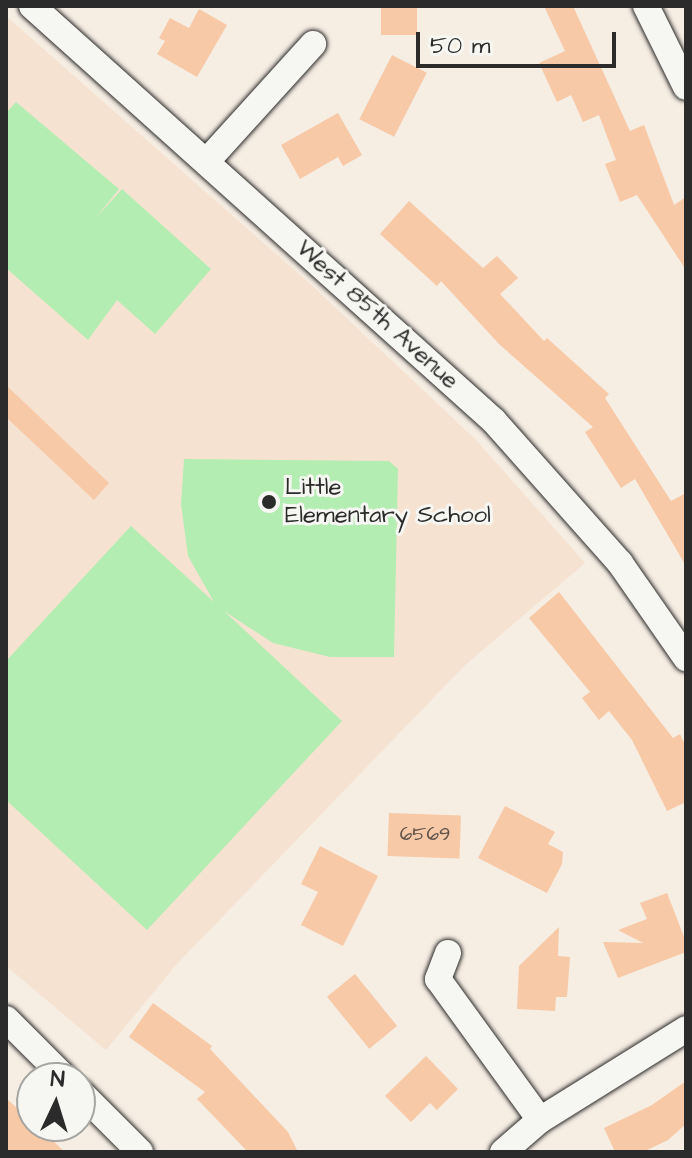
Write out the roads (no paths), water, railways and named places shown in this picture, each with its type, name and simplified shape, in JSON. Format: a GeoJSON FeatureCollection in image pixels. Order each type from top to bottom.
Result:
{"type":"FeatureCollection","features":[{"type":"Feature","properties":{"kind":"street","name":"West 85th Avenue"},"geometry":{"type":"LineString","coordinates":[[32,6],[494,421],[620,563],[686,658]]}},
{"type":"Feature","properties":{"kind":"street"},"geometry":{"type":"LineString","coordinates":[[646,6],[686,87]]}},
{"type":"Feature","properties":{"kind":"street"},"geometry":{"type":"LineString","coordinates":[[207,161],[313,44]]}},
{"type":"Feature","properties":{"kind":"street"},"geometry":{"type":"LineString","coordinates":[[448,953],[438,979],[540,1120]]}},
{"type":"Feature","properties":{"kind":"street"},"geometry":{"type":"LineString","coordinates":[[6,1019],[49,1062]]}},
{"type":"Feature","properties":{"kind":"street"},"geometry":{"type":"LineString","coordinates":[[503,1152],[540,1120],[686,1029]]}},
{"type":"Feature","properties":{"kind":"street"},"geometry":{"type":"LineString","coordinates":[[96,1108],[140,1152]]}},
{"type":"Feature","properties":{"kind":"place","name":"Little Elementary School"},"geometry":{"type":"Point","coordinates":[269,502]}}]}
